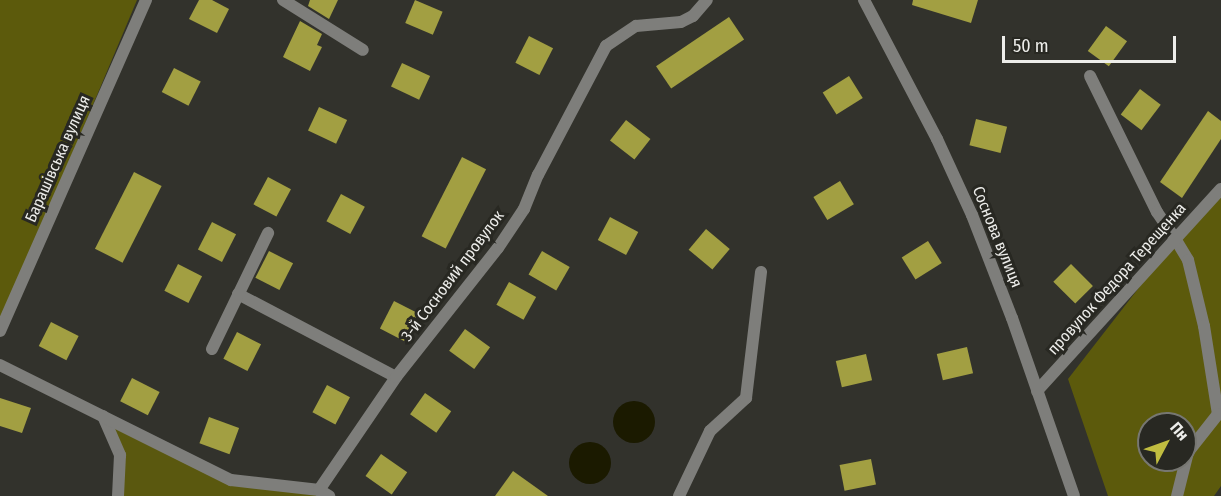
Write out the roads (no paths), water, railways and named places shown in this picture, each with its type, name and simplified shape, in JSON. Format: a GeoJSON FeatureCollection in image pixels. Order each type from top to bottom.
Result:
{"type":"FeatureCollection","features":[{"type":"Feature","properties":{"kind":"street","name":"Барашівська вулиця"},"geometry":{"type":"LineString","coordinates":[[0,331],[146,0]]}},
{"type":"Feature","properties":{"kind":"street"},"geometry":{"type":"LineString","coordinates":[[283,0],[363,50]]}},
{"type":"Feature","properties":{"kind":"street","name":"3-й Сосновий провулок"},"geometry":{"type":"LineString","coordinates":[[324,493],[396,377],[498,248],[524,209],[538,175],[606,46],[636,26],[681,22],[693,16],[707,0]]}},
{"type":"Feature","properties":{"kind":"street","name":"Соснова вулиця"},"geometry":{"type":"LineString","coordinates":[[864,0],[936,138],[972,215],[1074,496]]}},
{"type":"Feature","properties":{"kind":"street"},"geometry":{"type":"LineString","coordinates":[[1090,76],[1157,212],[1188,260],[1204,326],[1218,414],[1188,452],[1177,496]]}},
{"type":"Feature","properties":{"kind":"street","name":"провулок Федора Терещенка"},"geometry":{"type":"LineString","coordinates":[[1037,391],[1221,189]]}},
{"type":"Feature","properties":{"kind":"street"},"geometry":{"type":"LineString","coordinates":[[212,349],[268,233]]}},
{"type":"Feature","properties":{"kind":"street"},"geometry":{"type":"LineString","coordinates":[[679,496],[710,431],[746,398],[761,272]]}},
{"type":"Feature","properties":{"kind":"street"},"geometry":{"type":"LineString","coordinates":[[238,294],[396,377]]}},
{"type":"Feature","properties":{"kind":"street"},"geometry":{"type":"LineString","coordinates":[[0,365],[231,480],[324,493]]}},
{"type":"Feature","properties":{"kind":"street"},"geometry":{"type":"LineString","coordinates":[[103,416],[120,455],[118,496]]}}]}
